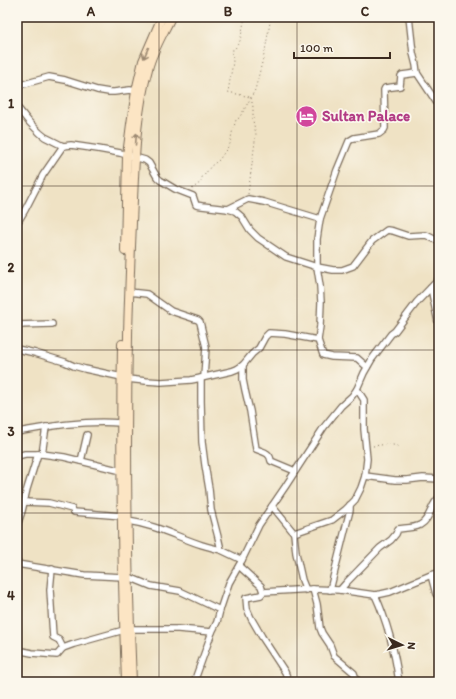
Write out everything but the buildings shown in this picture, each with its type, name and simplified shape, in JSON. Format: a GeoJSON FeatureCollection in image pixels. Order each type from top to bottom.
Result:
{"type":"FeatureCollection","features":[{"type":"Feature","properties":{"kind":"street"},"geometry":{"type":"LineString","coordinates":[[125,518],[122,470],[122,423],[129,292],[130,124],[143,61],[162,17]]}},
{"type":"Feature","properties":{"kind":"street"},"geometry":{"type":"LineString","coordinates":[[126,682],[127,630],[124,378],[127,209],[131,156],[142,93],[148,68],[170,17]]}},
{"type":"Feature","properties":{"kind":"street"},"geometry":{"type":"LineString","coordinates":[[408,17],[417,73],[439,106]]}},
{"type":"Feature","properties":{"kind":"street"},"geometry":{"type":"LineString","coordinates":[[367,367],[357,358],[322,355],[318,340],[321,302],[317,267],[317,239],[320,219],[349,141],[354,138],[379,134],[384,130],[385,88],[400,86],[402,75],[417,73]]}},
{"type":"Feature","properties":{"kind":"street"},"geometry":{"type":"LineString","coordinates":[[17,86],[49,76],[97,90],[109,92],[130,90],[136,91]]}},
{"type":"Feature","properties":{"kind":"street"},"geometry":{"type":"LineString","coordinates":[[17,107],[29,122],[45,137],[63,146],[79,146],[120,153],[148,162],[160,180],[175,189],[193,196],[196,204],[228,209],[238,213],[250,230],[258,238],[286,257],[317,267],[342,270],[353,266],[372,241],[387,230],[408,236],[426,235],[439,240]]}},
{"type":"Feature","properties":{"kind":"street"},"geometry":{"type":"LineString","coordinates":[[17,221],[25,210],[42,175],[63,146]]}},
{"type":"Feature","properties":{"kind":"street"},"geometry":{"type":"LineString","coordinates":[[228,209],[248,199],[264,202],[320,219]]}},
{"type":"Feature","properties":{"kind":"street"},"geometry":{"type":"LineString","coordinates":[[194,682],[217,622],[229,583],[259,525],[324,427],[340,406],[352,396],[357,389],[367,367],[376,354],[417,302],[439,279]]}},
{"type":"Feature","properties":{"kind":"street"},"geometry":{"type":"LineString","coordinates":[[431,288],[439,326]]}},
{"type":"Feature","properties":{"kind":"street"},"geometry":{"type":"LineString","coordinates":[[129,292],[147,294],[171,311],[200,322],[206,347],[201,401],[204,465],[209,489],[211,510],[220,550]]}},
{"type":"Feature","properties":{"kind":"street"},"geometry":{"type":"LineString","coordinates":[[17,325],[52,324]]}},
{"type":"Feature","properties":{"kind":"street"},"geometry":{"type":"LineString","coordinates":[[17,353],[17,349],[35,353],[85,369],[124,378],[161,382],[203,378],[237,369],[243,365],[259,348],[265,337],[269,334],[285,334],[318,340]]}},
{"type":"Feature","properties":{"kind":"street"},"geometry":{"type":"LineString","coordinates":[[243,365],[243,380],[256,449],[267,453],[270,456],[271,461],[295,471]]}},
{"type":"Feature","properties":{"kind":"street"},"geometry":{"type":"LineString","coordinates":[[294,533],[332,520],[350,505],[361,488],[365,476],[366,448],[364,429],[364,400],[357,389]]}},
{"type":"Feature","properties":{"kind":"street"},"geometry":{"type":"LineString","coordinates":[[17,432],[89,422],[122,423]]}},
{"type":"Feature","properties":{"kind":"street"},"geometry":{"type":"LineString","coordinates":[[17,526],[19,511],[24,502],[27,489],[40,454],[46,427]]}},
{"type":"Feature","properties":{"kind":"street"},"geometry":{"type":"LineString","coordinates":[[81,461],[87,435]]}},
{"type":"Feature","properties":{"kind":"street"},"geometry":{"type":"LineString","coordinates":[[17,456],[25,454],[40,454],[64,457],[122,470]]}},
{"type":"Feature","properties":{"kind":"street"},"geometry":{"type":"LineString","coordinates":[[365,476],[395,480],[423,478],[439,479]]}},
{"type":"Feature","properties":{"kind":"street"},"geometry":{"type":"LineString","coordinates":[[340,590],[380,548],[396,534],[398,529],[420,525],[424,522],[429,516],[435,501],[439,498]]}},
{"type":"Feature","properties":{"kind":"street"},"geometry":{"type":"LineString","coordinates":[[24,502],[49,503],[72,509],[74,512],[125,518],[158,528],[204,546],[220,550],[242,560]]}},
{"type":"Feature","properties":{"kind":"street"},"geometry":{"type":"LineString","coordinates":[[330,590],[350,505]]}},
{"type":"Feature","properties":{"kind":"street"},"geometry":{"type":"LineString","coordinates":[[272,506],[294,533],[296,553],[302,580],[310,590],[317,604],[322,633],[330,645],[334,656],[354,673],[357,682]]}},
{"type":"Feature","properties":{"kind":"street"},"geometry":{"type":"LineString","coordinates":[[17,564],[84,574],[126,577],[151,586],[180,591],[220,610]]}},
{"type":"Feature","properties":{"kind":"street"},"geometry":{"type":"LineString","coordinates":[[239,566],[261,586],[263,592]]}},
{"type":"Feature","properties":{"kind":"street"},"geometry":{"type":"LineString","coordinates":[[52,569],[50,590],[53,637],[59,640],[63,648]]}},
{"type":"Feature","properties":{"kind":"street"},"geometry":{"type":"LineString","coordinates":[[289,682],[285,672],[262,637],[247,609],[246,598],[261,595],[263,592],[310,590],[340,590],[375,595],[390,592],[439,573]]}},
{"type":"Feature","properties":{"kind":"street"},"geometry":{"type":"LineString","coordinates":[[431,575],[436,594]]}},
{"type":"Feature","properties":{"kind":"street"},"geometry":{"type":"LineString","coordinates":[[375,595],[384,617],[390,638],[399,682]]}},
{"type":"Feature","properties":{"kind":"street"},"geometry":{"type":"LineString","coordinates":[[17,650],[57,655],[63,648],[74,644],[127,630],[178,629],[212,632]]}},
{"type":"Feature","properties":{"kind":"street"},"geometry":{"type":"LineString","coordinates":[[127,630],[132,682]]}},
{"type":"Feature","properties":{"kind":"path"},"geometry":{"type":"LineString","coordinates":[[245,17],[240,41],[234,50],[232,50],[233,62],[228,92],[251,97]]}},
{"type":"Feature","properties":{"kind":"path"},"geometry":{"type":"LineString","coordinates":[[187,193],[201,182],[202,177],[204,177],[211,166],[219,160],[230,144],[236,120],[239,118],[255,90],[271,17]]}},
{"type":"Feature","properties":{"kind":"path"},"geometry":{"type":"LineString","coordinates":[[248,199],[256,134],[253,121],[251,97]]}},
{"type":"Feature","properties":{"kind":"path"},"geometry":{"type":"LineString","coordinates":[[366,448],[388,444],[398,446]]}},
{"type":"Feature","properties":{"kind":"place","name":"Sultan Palace"},"geometry":{"type":"Point","coordinates":[307,116]}}]}
